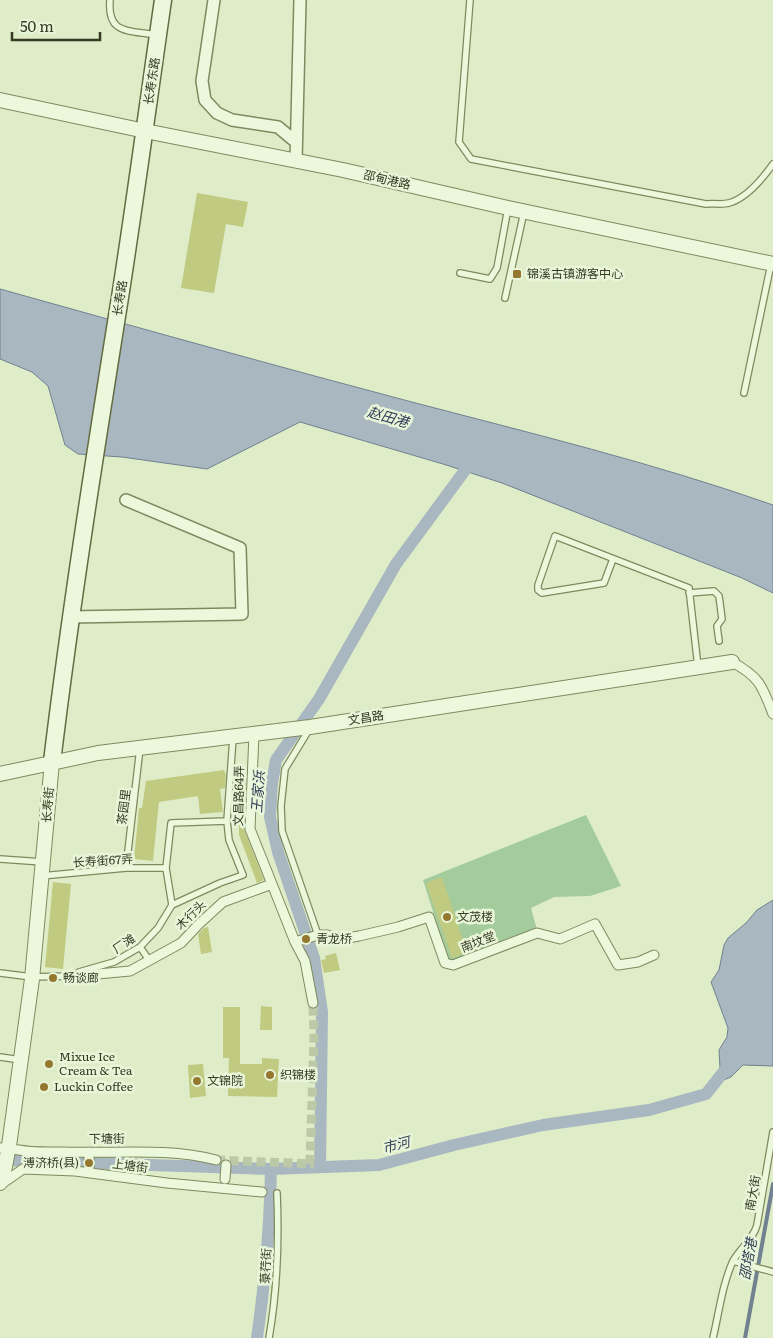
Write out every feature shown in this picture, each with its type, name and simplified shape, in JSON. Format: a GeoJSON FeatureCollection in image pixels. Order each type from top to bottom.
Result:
{"type":"FeatureCollection","features":[{"type":"Feature","properties":{"kind":"main road","name":"长寿东路"},"geometry":{"type":"LineString","coordinates":[[144,131],[163,0]]}},
{"type":"Feature","properties":{"kind":"main road","name":"长寿路"},"geometry":{"type":"LineString","coordinates":[[92,464],[121,290],[144,131]]}},
{"type":"Feature","properties":{"kind":"main road","name":"长寿街"},"geometry":{"type":"LineString","coordinates":[[52,762],[92,464]]}},
{"type":"Feature","properties":{"kind":"street"},"geometry":{"type":"LineString","coordinates":[[214,0],[202,81],[205,100],[217,113],[232,120],[278,127],[296,142]]}},
{"type":"Feature","properties":{"kind":"street"},"geometry":{"type":"LineString","coordinates":[[296,161],[300,0]]}},
{"type":"Feature","properties":{"kind":"street","name":"邵甸港路"},"geometry":{"type":"LineString","coordinates":[[0,100],[144,131],[344,170],[508,208],[772,264]]}},
{"type":"Feature","properties":{"kind":"street"},"geometry":{"type":"LineString","coordinates":[[70,617],[242,614],[240,548],[126,500]]}},
{"type":"Feature","properties":{"kind":"street"},"geometry":{"type":"LineString","coordinates":[[732,662],[749,671],[762,686],[773,714]]}},
{"type":"Feature","properties":{"kind":"street","name":"文昌路"},"geometry":{"type":"LineString","coordinates":[[0,774],[98,754],[310,727],[732,662]]}},
{"type":"Feature","properties":{"kind":"street","name":"文昌路64弄"},"geometry":{"type":"LineString","coordinates":[[254,734],[250,829],[272,884]]}},
{"type":"Feature","properties":{"kind":"street","name":"长寿街"},"geometry":{"type":"LineString","coordinates":[[4,1147],[21,1060],[32,977],[52,762]]}},
{"type":"Feature","properties":{"kind":"street"},"geometry":{"type":"LineString","coordinates":[[272,884],[305,961],[313,1003]]}},
{"type":"Feature","properties":{"kind":"street","name":"木行头"},"geometry":{"type":"LineString","coordinates":[[65,977],[130,971],[181,943],[223,902],[272,884]]}},
{"type":"Feature","properties":{"kind":"street","name":"南坟堂"},"geometry":{"type":"LineString","coordinates":[[316,936],[327,935],[342,939],[398,928],[429,917],[445,964],[453,965],[537,933],[560,939],[595,924],[618,964],[638,962],[654,955]]}},
{"type":"Feature","properties":{"kind":"street"},"geometry":{"type":"LineString","coordinates":[[298,941],[316,936]]}},
{"type":"Feature","properties":{"kind":"street"},"geometry":{"type":"LineString","coordinates":[[1,1180],[4,1147]]}},
{"type":"Feature","properties":{"kind":"street","name":"下塘街"},"geometry":{"type":"LineString","coordinates":[[4,1147],[18,1150],[89,1155],[135,1151],[216,1160]]}},
{"type":"Feature","properties":{"kind":"street"},"geometry":{"type":"LineString","coordinates":[[89,1155],[89,1171]]}},
{"type":"Feature","properties":{"kind":"street"},"geometry":{"type":"LineString","coordinates":[[225,1179],[226,1164]]}},
{"type":"Feature","properties":{"kind":"street","name":"上塘街"},"geometry":{"type":"LineString","coordinates":[[1,1180],[23,1169],[89,1171],[167,1183],[262,1192]]}},
{"type":"Feature","properties":{"kind":"lane"},"geometry":{"type":"LineString","coordinates":[[110,0],[110,16],[114,25],[122,29],[158,35]]}},
{"type":"Feature","properties":{"kind":"lane"},"geometry":{"type":"LineString","coordinates":[[470,0],[459,142],[472,159],[706,204],[730,203],[744,195],[766,174],[773,164]]}},
{"type":"Feature","properties":{"kind":"lane"},"geometry":{"type":"LineString","coordinates":[[460,273],[490,279],[497,268],[508,208]]}},
{"type":"Feature","properties":{"kind":"lane"},"geometry":{"type":"LineString","coordinates":[[505,298],[524,211]]}},
{"type":"Feature","properties":{"kind":"lane"},"geometry":{"type":"LineString","coordinates":[[744,394],[772,264]]}},
{"type":"Feature","properties":{"kind":"lane"},"geometry":{"type":"LineString","coordinates":[[613,559],[604,583],[542,593],[538,590],[538,585],[555,536],[689,588],[698,667]]}},
{"type":"Feature","properties":{"kind":"lane"},"geometry":{"type":"LineString","coordinates":[[689,593],[714,592],[719,596],[722,619],[717,626],[719,641]]}},
{"type":"Feature","properties":{"kind":"lane"},"geometry":{"type":"LineString","coordinates":[[310,727],[285,769],[281,806],[282,831],[316,936]]}},
{"type":"Feature","properties":{"kind":"lane"},"geometry":{"type":"LineString","coordinates":[[227,821],[171,823],[166,868],[172,905],[243,875],[229,840],[227,821],[233,736]]}},
{"type":"Feature","properties":{"kind":"lane","name":"茶园里"},"geometry":{"type":"LineString","coordinates":[[126,868],[140,748]]}},
{"type":"Feature","properties":{"kind":"lane","name":"长寿街67弄"},"geometry":{"type":"LineString","coordinates":[[0,859],[42,869],[166,868]]}},
{"type":"Feature","properties":{"kind":"lane","name":"厂滩"},"geometry":{"type":"LineString","coordinates":[[0,973],[32,977],[65,977],[114,962],[140,947],[158,928],[172,905]]}},
{"type":"Feature","properties":{"kind":"lane"},"geometry":{"type":"LineString","coordinates":[[140,947],[149,960]]}},
{"type":"Feature","properties":{"kind":"lane"},"geometry":{"type":"LineString","coordinates":[[0,1057],[21,1060]]}},
{"type":"Feature","properties":{"kind":"lane","name":"南大街"},"geometry":{"type":"LineString","coordinates":[[713,1338],[723,1292],[733,1261],[755,1232],[773,1132]]}},
{"type":"Feature","properties":{"kind":"lane","name":"菉荇街"},"geometry":{"type":"LineString","coordinates":[[269,1338],[274,1313],[276,1281],[277,1193]]}},
{"type":"Feature","properties":{"kind":"lane"},"geometry":{"type":"LineString","coordinates":[[733,1261],[773,1272]]}},
{"type":"Feature","properties":{"kind":"green space"},"geometry":{"type":"Polygon","coordinates":[[[586,815],[621,886],[590,896],[554,897],[531,908],[537,930],[449,962],[423,880],[586,815]]]}},
{"type":"Feature","properties":{"kind":"water","name":"赵田港"},"geometry":{"type":"Polygon","coordinates":[[[0,289],[306,374],[592,449],[773,505],[773,593],[742,578],[502,483],[300,422],[207,469],[122,457],[78,454],[65,445],[48,386],[32,372],[0,359],[0,289]]]}},
{"type":"Feature","properties":{"kind":"water"},"geometry":{"type":"Polygon","coordinates":[[[773,900],[773,1066],[743,1065],[731,1077],[721,1081],[718,1078],[720,1068],[719,1050],[727,1037],[728,1028],[711,982],[719,970],[724,945],[728,938],[746,923],[757,910],[773,900]]]}},
{"type":"Feature","properties":{"kind":"building"},"geometry":{"type":"Polygon","coordinates":[[[197,193],[248,202],[243,227],[226,224],[214,293],[181,288],[197,193]]]}},
{"type":"Feature","properties":{"kind":"building"},"geometry":{"type":"Polygon","coordinates":[[[224,770],[226,775],[225,788],[220,789],[223,812],[200,814],[198,796],[159,802],[153,861],[134,859],[139,808],[142,808],[146,781],[224,770]]]}},
{"type":"Feature","properties":{"kind":"building"},"geometry":{"type":"Polygon","coordinates":[[[235,775],[246,776],[244,829],[264,880],[257,883],[239,835],[239,786],[234,787],[235,775]]]}},
{"type":"Feature","properties":{"kind":"building","name":"文茂楼"},"geometry":{"type":"Polygon","coordinates":[[[442,877],[467,952],[452,958],[426,883],[442,877]]]}},
{"type":"Feature","properties":{"kind":"building"},"geometry":{"type":"Polygon","coordinates":[[[53,882],[71,884],[63,969],[45,967],[53,882]]]}},
{"type":"Feature","properties":{"kind":"building"},"geometry":{"type":"Polygon","coordinates":[[[208,927],[212,952],[201,954],[198,934],[208,927]]]}},
{"type":"Feature","properties":{"kind":"building"},"geometry":{"type":"Polygon","coordinates":[[[336,953],[340,970],[324,973],[321,960],[326,959],[325,956],[336,953]]]}},
{"type":"Feature","properties":{"kind":"building"},"geometry":{"type":"Polygon","coordinates":[[[261,1006],[272,1007],[272,1030],[260,1030],[261,1006]]]}},
{"type":"Feature","properties":{"kind":"building"},"geometry":{"type":"Polygon","coordinates":[[[223,1007],[240,1007],[240,1064],[262,1064],[262,1058],[279,1059],[277,1097],[228,1096],[229,1058],[223,1058],[223,1007]]]}},
{"type":"Feature","properties":{"kind":"building","name":"文锦院"},"geometry":{"type":"Polygon","coordinates":[[[203,1064],[206,1096],[190,1098],[188,1065],[203,1064]]]}},
{"type":"Feature","properties":{"kind":"waterway","name":"王家浜"},"geometry":{"type":"LineString","coordinates":[[320,1167],[322,1012],[314,958],[278,852],[270,817],[272,783],[276,760],[319,699],[396,564],[474,458]]}},
{"type":"Feature","properties":{"kind":"waterway","name":"市河"},"geometry":{"type":"LineString","coordinates":[[0,1160],[271,1169],[379,1165],[454,1145],[543,1125],[649,1110],[706,1094],[729,1065]]}},
{"type":"Feature","properties":{"kind":"waterway"},"geometry":{"type":"LineString","coordinates":[[257,1338],[267,1254],[271,1169]]}},
{"type":"Feature","properties":{"kind":"waterway","name":"邵塔港"},"geometry":{"type":"LineString","coordinates":[[745,1338],[773,1184]]}},
{"type":"Feature","properties":{"kind":"tunnel"},"geometry":{"type":"LineString","coordinates":[[310,1164],[314,1036],[313,1003]]}},
{"type":"Feature","properties":{"kind":"tunnel"},"geometry":{"type":"LineString","coordinates":[[216,1160],[314,1164]]}},
{"type":"Feature","properties":{"kind":"place","name":"锦溪古镇游客中心"},"geometry":{"type":"Point","coordinates":[517,274]}},
{"type":"Feature","properties":{"kind":"place","name":"文茂楼"},"geometry":{"type":"Point","coordinates":[447,917]}},
{"type":"Feature","properties":{"kind":"place","name":"青龙桥"},"geometry":{"type":"Point","coordinates":[306,939]}},
{"type":"Feature","properties":{"kind":"place","name":"畅谈廊"},"geometry":{"type":"Point","coordinates":[53,978]}},
{"type":"Feature","properties":{"kind":"place","name":"Mixue Ice Cream & Tea"},"geometry":{"type":"Point","coordinates":[49,1064]}},
{"type":"Feature","properties":{"kind":"place","name":"织锦楼"},"geometry":{"type":"Point","coordinates":[270,1075]}},
{"type":"Feature","properties":{"kind":"place","name":"文锦院"},"geometry":{"type":"Point","coordinates":[197,1081]}},
{"type":"Feature","properties":{"kind":"place","name":"Luckin Coffee"},"geometry":{"type":"Point","coordinates":[44,1087]}},
{"type":"Feature","properties":{"kind":"place","name":"溥济桥(县)"},"geometry":{"type":"Point","coordinates":[89,1163]}}]}
